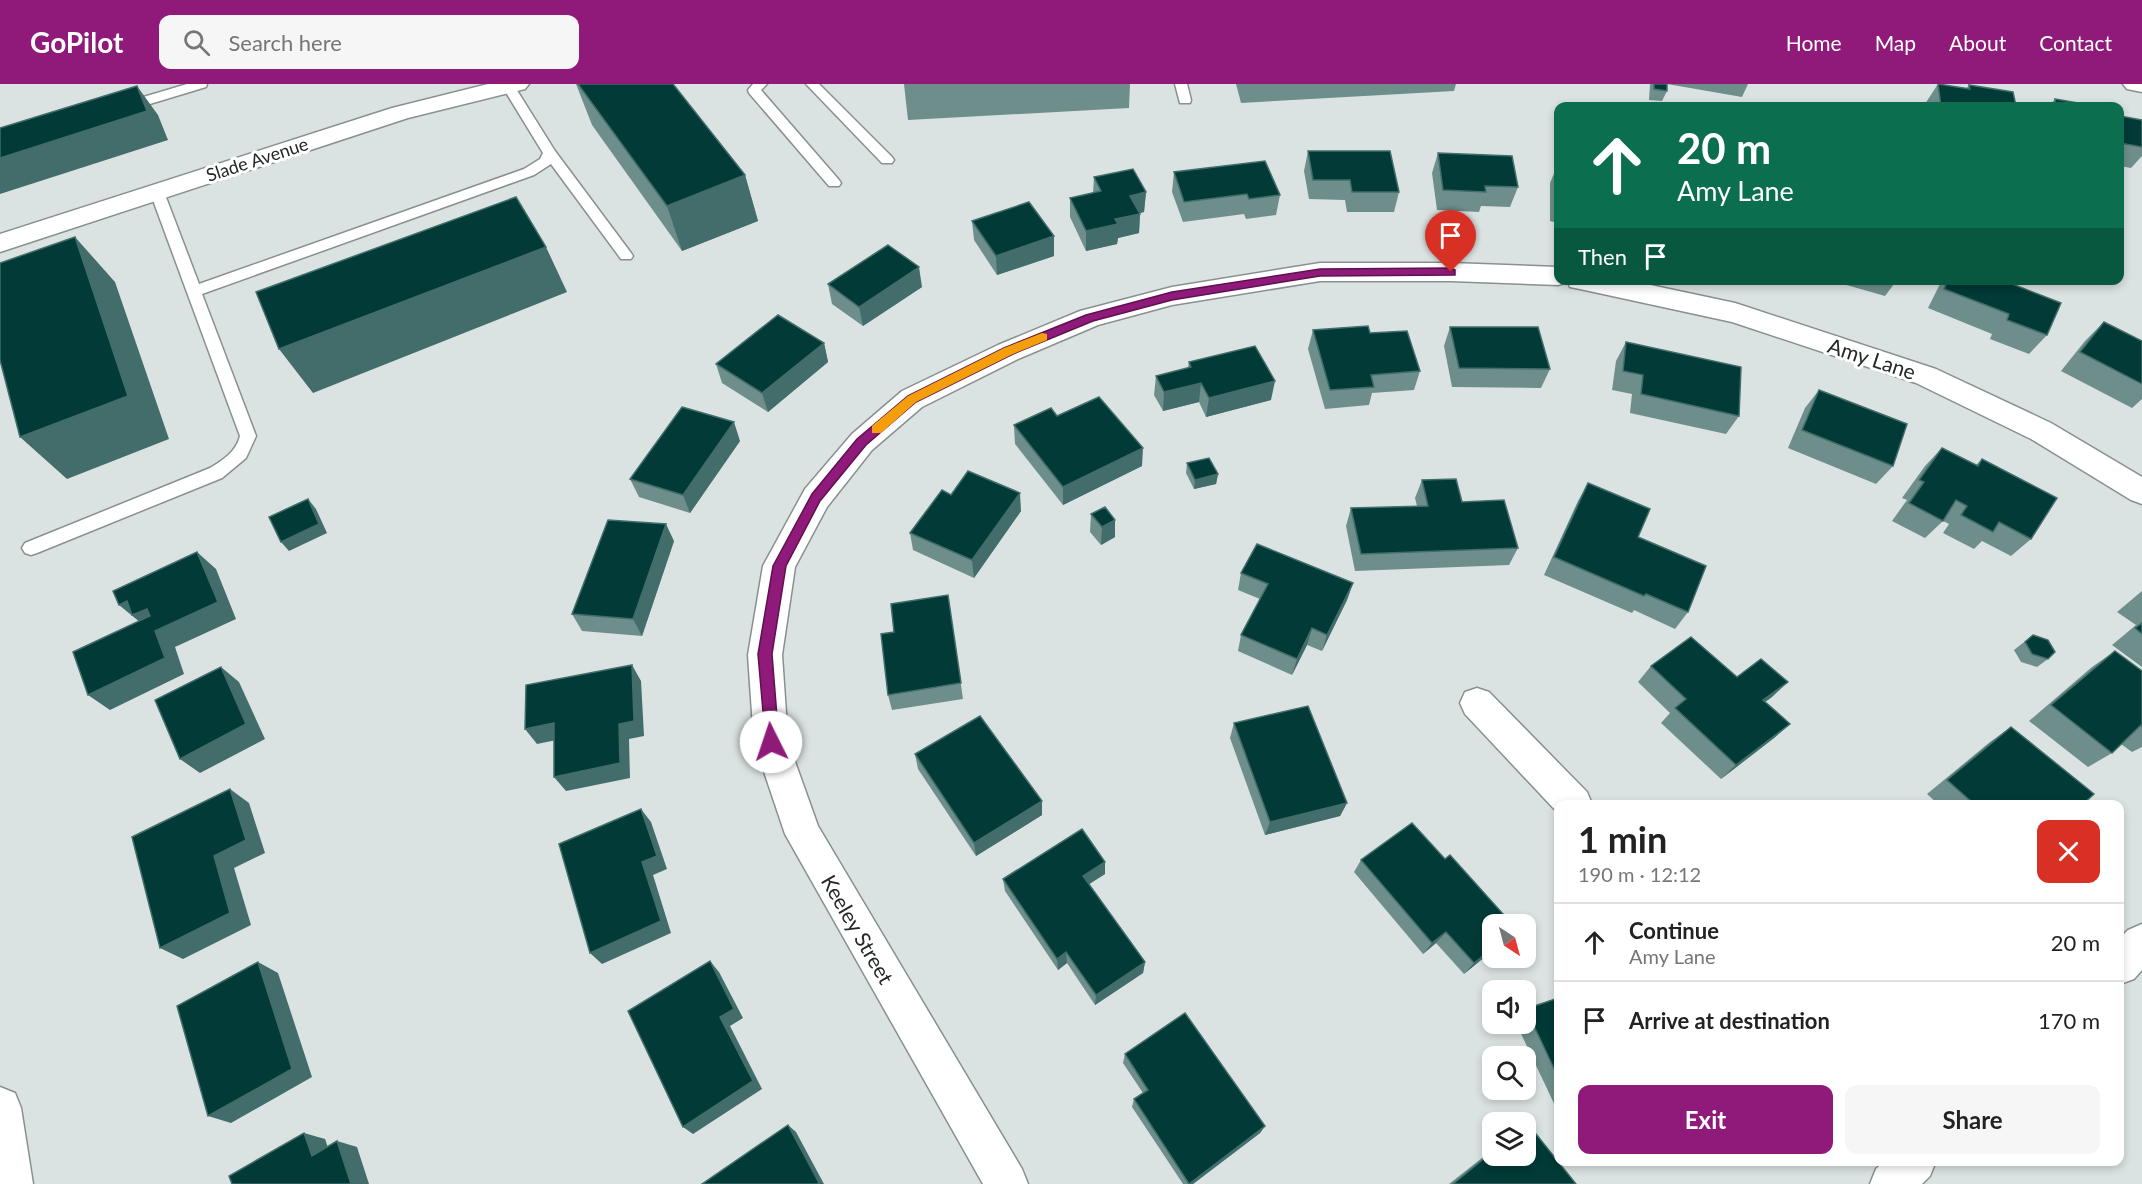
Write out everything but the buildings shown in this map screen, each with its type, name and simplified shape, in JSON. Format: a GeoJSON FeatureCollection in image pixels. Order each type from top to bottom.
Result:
{"type":"FeatureCollection","features":[{"type":"Feature","properties":{"kind":"street"},"geometry":{"type":"LineString","coordinates":[[2135,84],[2142,85]]}},
{"type":"Feature","properties":{"kind":"street","name":"Slade Avenue"},"geometry":{"type":"LineString","coordinates":[[0,243],[400,112],[512,85]]}},
{"type":"Feature","properties":{"kind":"street","name":"Keeley Street"},"geometry":{"type":"LineString","coordinates":[[1006,1184],[803,834],[771,742],[765,654],[779,566],[816,498],[862,442],[912,399],[1008,351],[1090,318],[1172,296],[1320,272],[1451,272],[1554,276]]}},
{"type":"Feature","properties":{"kind":"street","name":"Amy Lane"},"geometry":{"type":"LineString","coordinates":[[1603,285],[1735,314],[1926,376],[2041,430],[2142,492]]}},
{"type":"Feature","properties":{"kind":"street"},"geometry":{"type":"LineString","coordinates":[[1477,702],[1570,800]]}},
{"type":"Feature","properties":{"kind":"street"},"geometry":{"type":"LineString","coordinates":[[2124,961],[2142,943]]}},
{"type":"Feature","properties":{"kind":"street"},"geometry":{"type":"LineString","coordinates":[[0,1108],[12,1184]]}},
{"type":"Feature","properties":{"kind":"street"},"geometry":{"type":"LineString","coordinates":[[1891,1184],[1910,1166]]}},
{"type":"Feature","properties":{"kind":"lane"},"geometry":{"type":"LineString","coordinates":[[111,111],[201,84]]}},
{"type":"Feature","properties":{"kind":"lane"},"geometry":{"type":"LineString","coordinates":[[761,84],[754,90],[834,183]]}},
{"type":"Feature","properties":{"kind":"lane"},"geometry":{"type":"LineString","coordinates":[[812,84],[887,160]]}},
{"type":"Feature","properties":{"kind":"lane"},"geometry":{"type":"LineString","coordinates":[[1181,84],[1185,100]]}},
{"type":"Feature","properties":{"kind":"lane"},"geometry":{"type":"LineString","coordinates":[[512,85],[550,153],[626,256]]}},
{"type":"Feature","properties":{"kind":"lane"},"geometry":{"type":"LineString","coordinates":[[195,291],[529,172],[546,162],[550,153]]}},
{"type":"Feature","properties":{"kind":"lane"},"geometry":{"type":"LineString","coordinates":[[31,548],[216,473],[235,460],[246,448],[248,436],[157,192]]}},
{"type":"Feature","properties":{"kind":"slow traffic"},"geometry":{"type":"LineString","coordinates":[[877,429],[912,399],[1008,351],[1042,337]]}},
{"type":"Feature","properties":{"kind":"route"},"geometry":{"type":"LineString","coordinates":[[771,742],[765,654],[779,566],[816,498],[862,442],[912,399],[1008,351],[1090,318],[1172,296],[1320,272],[1451,272]]}}]}
